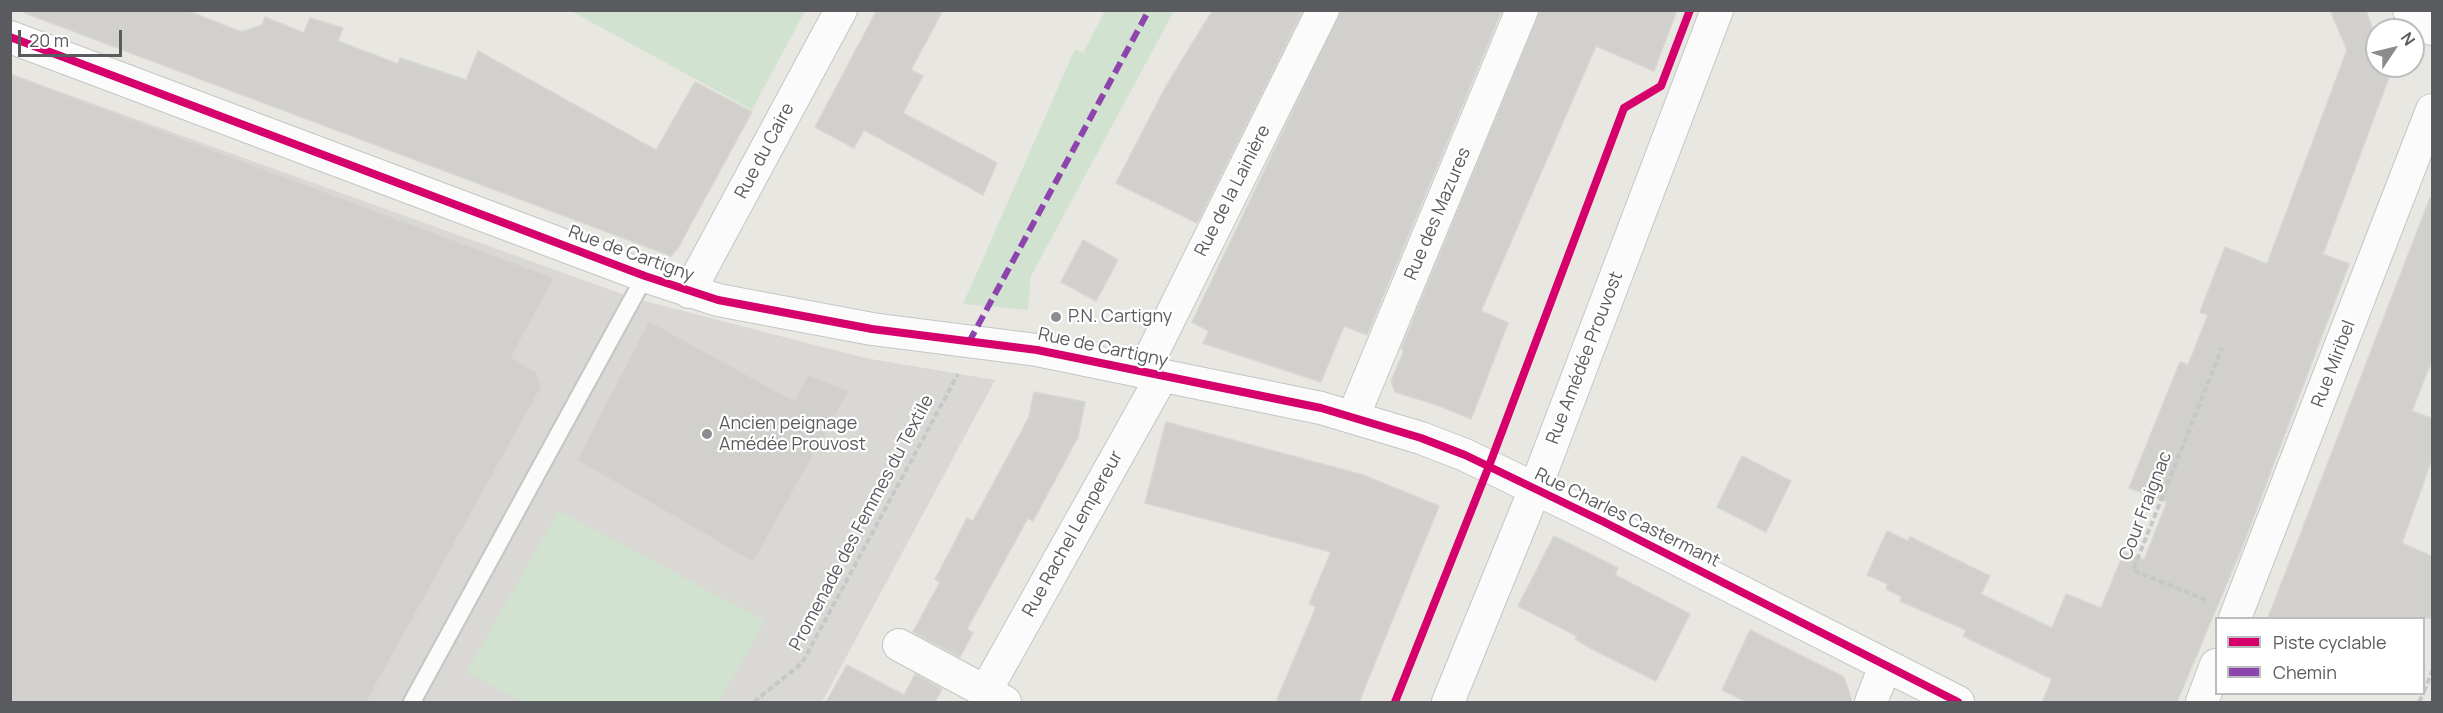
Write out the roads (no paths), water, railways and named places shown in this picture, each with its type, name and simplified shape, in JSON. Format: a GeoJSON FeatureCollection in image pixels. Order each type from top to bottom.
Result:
{"type":"FeatureCollection","features":[{"type":"Feature","properties":{"kind":"street","name":"Rue du Caire"},"geometry":{"type":"LineString","coordinates":[[689,292],[841,10]]}},
{"type":"Feature","properties":{"kind":"street","name":"Rue de la Lainière"},"geometry":{"type":"LineString","coordinates":[[1153,374],[1323,10]]}},
{"type":"Feature","properties":{"kind":"street","name":"Rue des Mazures"},"geometry":{"type":"LineString","coordinates":[[1353,417],[1522,10]]}},
{"type":"Feature","properties":{"kind":"street","name":"Rue Amédée Prouvost"},"geometry":{"type":"LineString","coordinates":[[1448,702],[1535,489],[1717,10]]}},
{"type":"Feature","properties":{"kind":"street"},"geometry":{"type":"LineString","coordinates":[[2409,10],[2415,19],[2433,29]]}},
{"type":"Feature","properties":{"kind":"street","name":"Rue de Cartigny"},"geometry":{"type":"LineString","coordinates":[[10,37],[689,292],[746,306],[872,329],[1037,350],[1268,396]]}},
{"type":"Feature","properties":{"kind":"street","name":"Rue Miribel"},"geometry":{"type":"LineString","coordinates":[[2236,615],[2433,110]]}},
{"type":"Feature","properties":{"kind":"street","name":"Rue Rachel Lempereur"},"geometry":{"type":"LineString","coordinates":[[899,645],[995,697],[1153,374]]}},
{"type":"Feature","properties":{"kind":"street","name":"Rue Charles Castermant"},"geometry":{"type":"LineString","coordinates":[[1268,396],[1353,417],[1465,455],[1958,702]]}},
{"type":"Feature","properties":{"kind":"street"},"geometry":{"type":"LineString","coordinates":[[1871,702],[1885,666]]}},
{"type":"Feature","properties":{"kind":"street"},"geometry":{"type":"LineString","coordinates":[[2202,702],[2215,670]]}},
{"type":"Feature","properties":{"kind":"lane"},"geometry":{"type":"LineString","coordinates":[[412,702],[645,276]]}},
{"type":"Feature","properties":{"kind":"place","name":"P.N. Cartigny"},"geometry":{"type":"Point","coordinates":[1056,317]}},
{"type":"Feature","properties":{"kind":"place","name":"Ancien peignage Amédée Prouvost"},"geometry":{"type":"Point","coordinates":[707,434]}}]}
